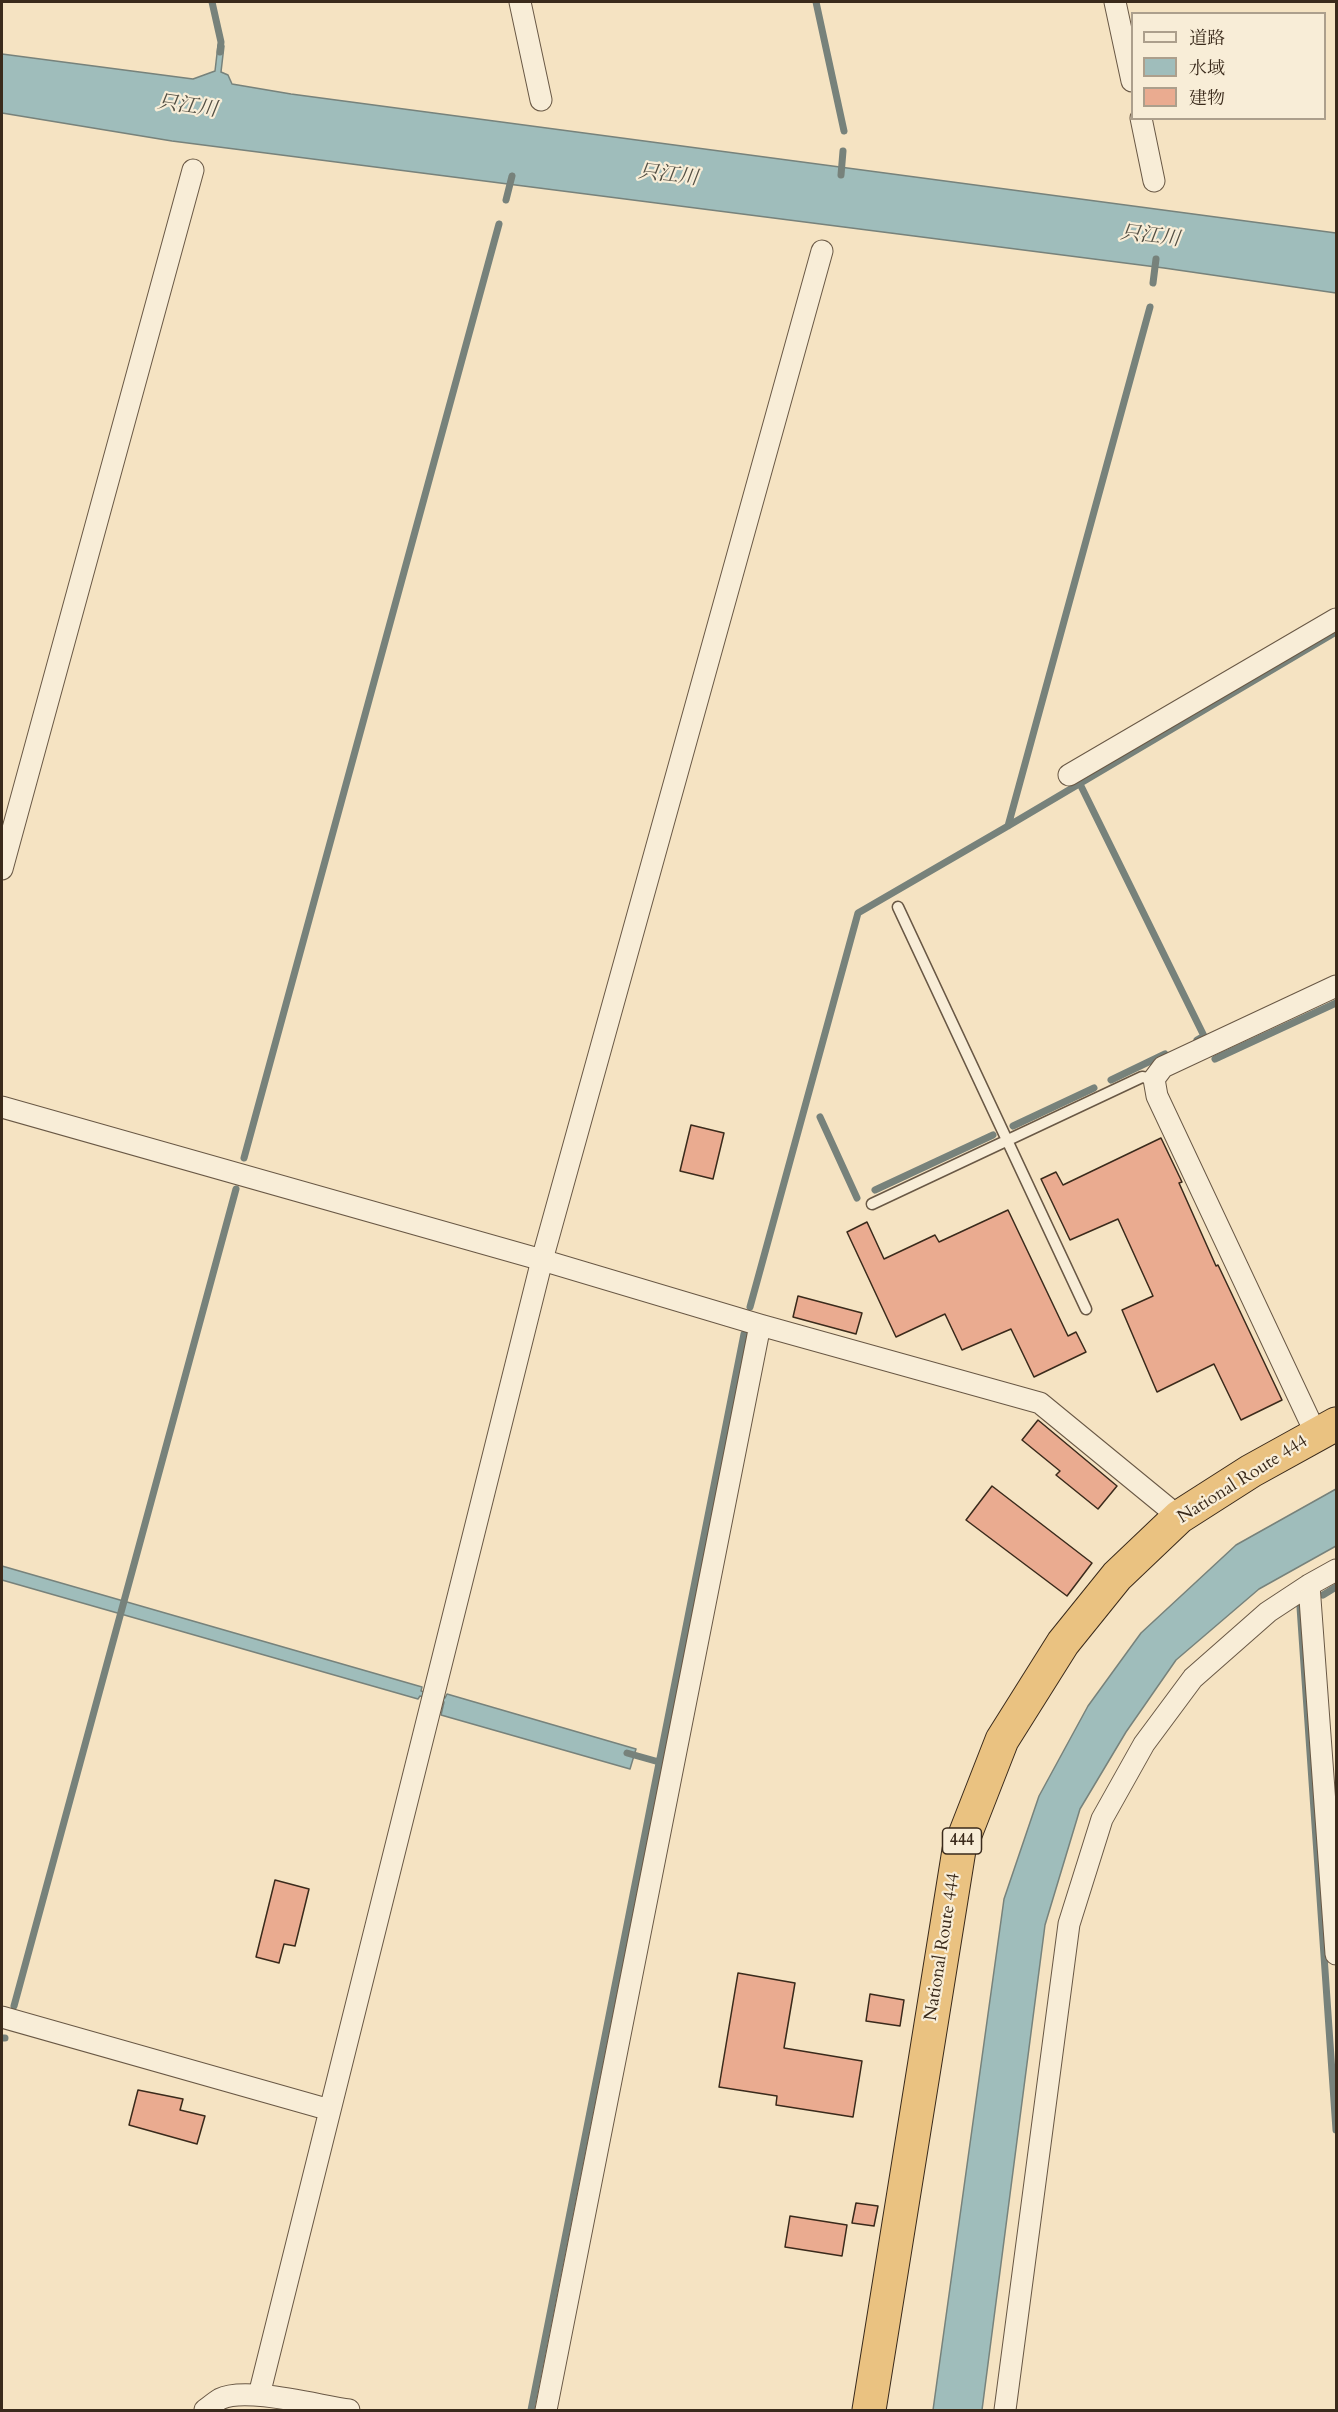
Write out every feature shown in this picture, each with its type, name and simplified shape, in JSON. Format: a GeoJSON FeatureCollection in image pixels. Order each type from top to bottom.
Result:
{"type":"FeatureCollection","features":[{"type":"Feature","properties":{"kind":"highway","name":"National Route 444"},"geometry":{"type":"LineString","coordinates":[[869,2410],[959,1850],[1002,1740],[1063,1644],[1117,1576],[1179,1517],[1251,1471],[1326,1429]]}},
{"type":"Feature","properties":{"kind":"street"},"geometry":{"type":"LineString","coordinates":[[520,2],[541,100]]}},
{"type":"Feature","properties":{"kind":"street"},"geometry":{"type":"LineString","coordinates":[[1115,2],[1131,76]]}},
{"type":"Feature","properties":{"kind":"street"},"geometry":{"type":"LineString","coordinates":[[1141,120],[1154,181]]}},
{"type":"Feature","properties":{"kind":"street"},"geometry":{"type":"LineString","coordinates":[[2,870],[193,170]]}},
{"type":"Feature","properties":{"kind":"street"},"geometry":{"type":"LineString","coordinates":[[259,2396],[542,1260],[822,251]]}},
{"type":"Feature","properties":{"kind":"street"},"geometry":{"type":"LineString","coordinates":[[1069,775],[1336,619]]}},
{"type":"Feature","properties":{"kind":"street"},"geometry":{"type":"LineString","coordinates":[[1326,1429],[1157,1096],[1154,1079],[1164,1067],[1336,986]]}},
{"type":"Feature","properties":{"kind":"street"},"geometry":{"type":"LineString","coordinates":[[2,1107],[1040,1403],[1179,1517]]}},
{"type":"Feature","properties":{"kind":"street"},"geometry":{"type":"LineString","coordinates":[[546,2410],[760,1325]]}},
{"type":"Feature","properties":{"kind":"street"},"geometry":{"type":"LineString","coordinates":[[1005,2410],[1069,1924],[1102,1819],[1144,1744],[1193,1678],[1268,1612],[1336,1570]]}},
{"type":"Feature","properties":{"kind":"street"},"geometry":{"type":"LineString","coordinates":[[1309,1585],[1336,1954]]}},
{"type":"Feature","properties":{"kind":"street"},"geometry":{"type":"LineString","coordinates":[[2,2018],[330,2110]]}},
{"type":"Feature","properties":{"kind":"street"},"geometry":{"type":"LineString","coordinates":[[205,2410],[221,2399],[237,2395],[259,2396],[349,2410]]}},
{"type":"Feature","properties":{"kind":"lane"},"geometry":{"type":"LineString","coordinates":[[898,908],[1086,1308]]}},
{"type":"Feature","properties":{"kind":"lane"},"geometry":{"type":"LineString","coordinates":[[872,1204],[1142,1077],[1154,1079]]}},
{"type":"Feature","properties":{"kind":"water","name":"只江川"},"geometry":{"type":"Polygon","coordinates":[[[218,45],[224,46],[221,72],[228,75],[232,84],[291,94],[1336,233],[1336,293],[1164,268],[172,141],[2,113],[2,54],[193,79],[215,71],[218,45]]]}},
{"type":"Feature","properties":{"kind":"water"},"geometry":{"type":"Polygon","coordinates":[[[1336,1489],[1336,1546],[1259,1589],[1176,1660],[1126,1732],[1080,1809],[1045,1925],[982,2410],[933,2410],[1004,1899],[1039,1796],[1088,1706],[1141,1633],[1236,1545],[1336,1489]]]}},
{"type":"Feature","properties":{"kind":"water"},"geometry":{"type":"Polygon","coordinates":[[[2,1566],[422,1687],[421,1691],[445,1698],[447,1694],[636,1749],[630,1769],[441,1715],[444,1702],[420,1696],[418,1699],[2,1580],[2,1566]]]}},
{"type":"Feature","properties":{"kind":"building"},"geometry":{"type":"Polygon","coordinates":[[[691,1125],[724,1133],[713,1179],[680,1171],[691,1125]]]}},
{"type":"Feature","properties":{"kind":"building"},"geometry":{"type":"Polygon","coordinates":[[[1161,1138],[1182,1182],[1179,1183],[1216,1266],[1218,1265],[1282,1400],[1241,1420],[1214,1364],[1157,1392],[1122,1310],[1153,1296],[1118,1219],[1070,1240],[1041,1179],[1056,1172],[1063,1185],[1161,1138]]]}},
{"type":"Feature","properties":{"kind":"building"},"geometry":{"type":"Polygon","coordinates":[[[1008,1210],[1068,1336],[1076,1332],[1086,1352],[1034,1377],[1011,1329],[962,1350],[945,1314],[896,1337],[847,1232],[867,1222],[884,1259],[935,1235],[939,1242],[1008,1210]]]}},
{"type":"Feature","properties":{"kind":"building"},"geometry":{"type":"Polygon","coordinates":[[[798,1296],[862,1313],[856,1334],[793,1317],[798,1296]]]}},
{"type":"Feature","properties":{"kind":"building"},"geometry":{"type":"Polygon","coordinates":[[[1038,1420],[1117,1486],[1098,1509],[1056,1475],[1060,1471],[1022,1440],[1038,1420]]]}},
{"type":"Feature","properties":{"kind":"building"},"geometry":{"type":"Polygon","coordinates":[[[992,1486],[1092,1563],[1067,1596],[966,1520],[992,1486]]]}},
{"type":"Feature","properties":{"kind":"building"},"geometry":{"type":"Polygon","coordinates":[[[275,1880],[309,1889],[295,1946],[284,1944],[279,1963],[256,1957],[275,1880]]]}},
{"type":"Feature","properties":{"kind":"building"},"geometry":{"type":"Polygon","coordinates":[[[738,1973],[795,1983],[784,2048],[862,2061],[853,2117],[776,2105],[777,2096],[719,2087],[738,1973]]]}},
{"type":"Feature","properties":{"kind":"building"},"geometry":{"type":"Polygon","coordinates":[[[870,1994],[904,2000],[900,2026],[866,2021],[870,1994]]]}},
{"type":"Feature","properties":{"kind":"building"},"geometry":{"type":"Polygon","coordinates":[[[138,2090],[183,2099],[180,2110],[205,2116],[197,2144],[129,2125],[138,2090]]]}},
{"type":"Feature","properties":{"kind":"building"},"geometry":{"type":"Polygon","coordinates":[[[856,2203],[878,2206],[874,2226],[852,2223],[856,2203]]]}},
{"type":"Feature","properties":{"kind":"building"},"geometry":{"type":"Polygon","coordinates":[[[790,2216],[847,2225],[842,2256],[785,2247],[790,2216]]]}},
{"type":"Feature","properties":{"kind":"waterway"},"geometry":{"type":"LineString","coordinates":[[212,2],[221,42],[220,52]]}},
{"type":"Feature","properties":{"kind":"waterway"},"geometry":{"type":"LineString","coordinates":[[816,2],[844,131]]}},
{"type":"Feature","properties":{"kind":"waterway"},"geometry":{"type":"LineString","coordinates":[[841,175],[843,151]]}},
{"type":"Feature","properties":{"kind":"waterway"},"geometry":{"type":"LineString","coordinates":[[506,200],[512,176]]}},
{"type":"Feature","properties":{"kind":"waterway"},"geometry":{"type":"LineString","coordinates":[[244,1158],[499,224]]}},
{"type":"Feature","properties":{"kind":"waterway","name":"只江川"},"geometry":{"type":"LineString","coordinates":[[1153,283],[1156,259]]}},
{"type":"Feature","properties":{"kind":"waterway"},"geometry":{"type":"LineString","coordinates":[[1008,826],[1150,307]]}},
{"type":"Feature","properties":{"kind":"waterway"},"geometry":{"type":"LineString","coordinates":[[750,1307],[858,913],[1336,632]]}},
{"type":"Feature","properties":{"kind":"waterway"},"geometry":{"type":"LineString","coordinates":[[1080,784],[1204,1036],[1197,1040]]}},
{"type":"Feature","properties":{"kind":"waterway"},"geometry":{"type":"LineString","coordinates":[[1215,1059],[1336,1003]]}},
{"type":"Feature","properties":{"kind":"waterway"},"geometry":{"type":"LineString","coordinates":[[1111,1080],[1165,1054]]}},
{"type":"Feature","properties":{"kind":"waterway"},"geometry":{"type":"LineString","coordinates":[[1013,1126],[1094,1088]]}},
{"type":"Feature","properties":{"kind":"waterway"},"geometry":{"type":"LineString","coordinates":[[820,1117],[857,1198]]}},
{"type":"Feature","properties":{"kind":"waterway"},"geometry":{"type":"LineString","coordinates":[[875,1190],[993,1135]]}},
{"type":"Feature","properties":{"kind":"waterway"},"geometry":{"type":"LineString","coordinates":[[14,2006],[236,1189]]}},
{"type":"Feature","properties":{"kind":"waterway"},"geometry":{"type":"LineString","coordinates":[[531,2410],[744,1334]]}},
{"type":"Feature","properties":{"kind":"waterway"},"geometry":{"type":"LineString","coordinates":[[1323,1595],[1336,1587]]}},
{"type":"Feature","properties":{"kind":"waterway"},"geometry":{"type":"LineString","coordinates":[[1300,1607],[1336,2130]]}},
{"type":"Feature","properties":{"kind":"waterway"},"geometry":{"type":"LineString","coordinates":[[627,1753],[659,1762]]}}]}
